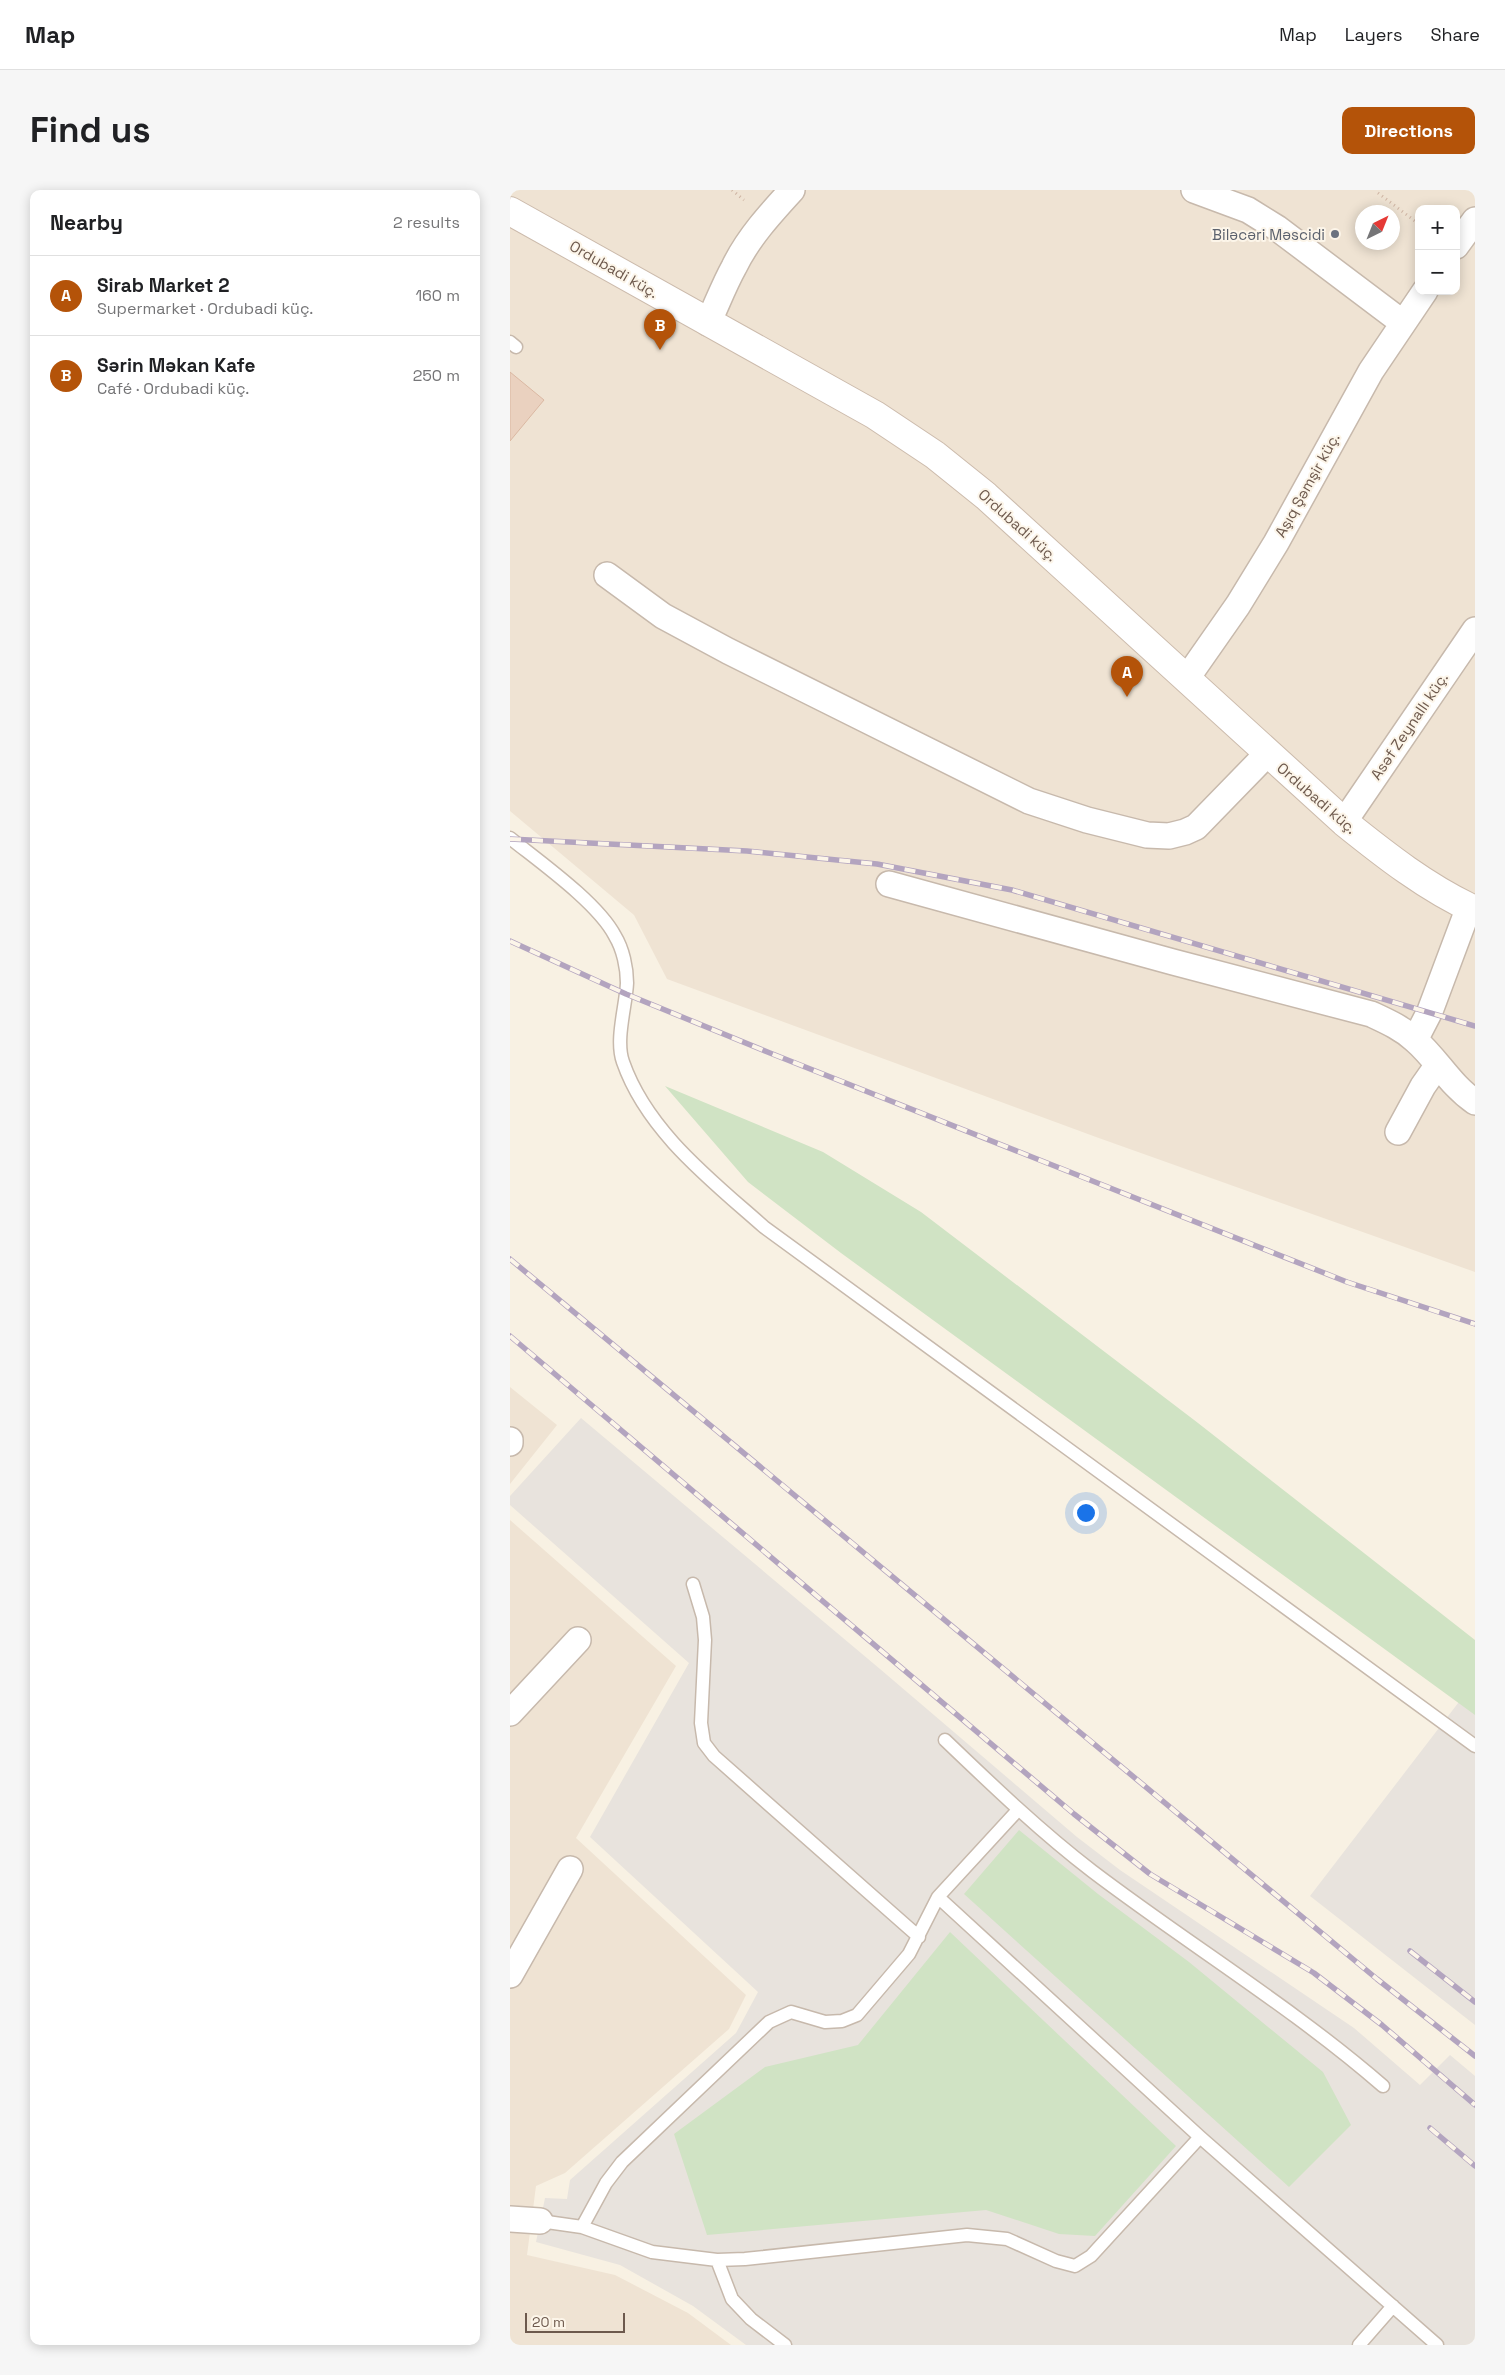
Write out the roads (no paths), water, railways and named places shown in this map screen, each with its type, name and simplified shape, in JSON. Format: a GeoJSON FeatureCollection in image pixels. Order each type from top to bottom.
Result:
{"type":"FeatureCollection","features":[{"type":"Feature","properties":{"kind":"main road","name":"Ordubadi küç."},"geometry":{"type":"LineString","coordinates":[[510,211],[875,415],[935,455],[986,496],[1187,678],[1267,754],[1344,822],[1383,854],[1419,879],[1472,908]]}},
{"type":"Feature","properties":{"kind":"street"},"geometry":{"type":"LineString","coordinates":[[708,323],[734,266],[746,247],[765,219],[792,190]]}},
{"type":"Feature","properties":{"kind":"street"},"geometry":{"type":"LineString","coordinates":[[1194,190],[1248,210],[1277,228],[1403,323]]}},
{"type":"Feature","properties":{"kind":"street"},"geometry":{"type":"LineString","coordinates":[[1460,241],[1475,220]]}},
{"type":"Feature","properties":{"kind":"street","name":"Aşıq Şəmşir küç."},"geometry":{"type":"LineString","coordinates":[[1187,678],[1238,605],[1276,543],[1344,418],[1422,295]]}},
{"type":"Feature","properties":{"kind":"street"},"geometry":{"type":"LineString","coordinates":[[606,575],[663,616],[728,651],[1029,801],[1087,820],[1147,834],[1169,836],[1185,832],[1196,827],[1267,754]]}},
{"type":"Feature","properties":{"kind":"street","name":"Asəf Zeynallı küç."},"geometry":{"type":"LineString","coordinates":[[1344,822],[1475,630]]}},
{"type":"Feature","properties":{"kind":"street"},"geometry":{"type":"LineString","coordinates":[[889,884],[1371,1014],[1395,1025],[1415,1040],[1454,1085],[1475,1102]]}},
{"type":"Feature","properties":{"kind":"street"},"geometry":{"type":"LineString","coordinates":[[1415,1040],[1430,1011],[1472,908]]}},
{"type":"Feature","properties":{"kind":"street"},"geometry":{"type":"LineString","coordinates":[[1398,1132],[1423,1086],[1437,1066]]}},
{"type":"Feature","properties":{"kind":"street"},"geometry":{"type":"LineString","coordinates":[[510,1712],[578,1640]]}},
{"type":"Feature","properties":{"kind":"street"},"geometry":{"type":"LineString","coordinates":[[510,1975],[570,1869]]}},
{"type":"Feature","properties":{"kind":"street"},"geometry":{"type":"LineString","coordinates":[[510,2219],[540,2221]]}},
{"type":"Feature","properties":{"kind":"lane"},"geometry":{"type":"LineString","coordinates":[[510,838],[564,880],[598,914],[615,936],[627,969],[621,1029],[622,1059],[635,1092],[671,1141],[710,1179],[764,1226],[1475,1746]]}},
{"type":"Feature","properties":{"kind":"lane"},"geometry":{"type":"LineString","coordinates":[[693,1584],[703,1617],[705,1640],[702,1723],[704,1743],[714,1756],[919,1937]]}},
{"type":"Feature","properties":{"kind":"lane"},"geometry":{"type":"LineString","coordinates":[[946,1740],[1018,1810],[1091,1870],[1341,2050],[1383,2086]]}},
{"type":"Feature","properties":{"kind":"lane"},"geometry":{"type":"LineString","coordinates":[[582,2227],[606,2183],[622,2162],[769,2022],[791,2012],[826,2022],[842,2021],[857,2015],[909,1954],[938,1897],[1018,1810]]}},
{"type":"Feature","properties":{"kind":"lane"},"geometry":{"type":"LineString","coordinates":[[938,1897],[1200,2137],[1437,2345]]}},
{"type":"Feature","properties":{"kind":"lane"},"geometry":{"type":"LineString","coordinates":[[540,2221],[582,2227],[652,2252],[717,2260],[745,2259],[967,2235],[1007,2239],[1056,2261],[1075,2266],[1091,2256],[1200,2137]]}},
{"type":"Feature","properties":{"kind":"lane"},"geometry":{"type":"LineString","coordinates":[[717,2260],[732,2299],[751,2319],[785,2345]]}},
{"type":"Feature","properties":{"kind":"lane"},"geometry":{"type":"LineString","coordinates":[[1359,2345],[1393,2306]]}},
{"type":"Feature","properties":{"kind":"railway"},"geometry":{"type":"LineString","coordinates":[[510,839],[747,851],[877,864],[1012,890],[1475,1026]]}},
{"type":"Feature","properties":{"kind":"railway"},"geometry":{"type":"LineString","coordinates":[[510,941],[626,994],[770,1053],[1347,1282],[1475,1324]]}},
{"type":"Feature","properties":{"kind":"railway"},"geometry":{"type":"LineString","coordinates":[[510,1259],[1377,1979],[1475,2056]]}},
{"type":"Feature","properties":{"kind":"railway"},"geometry":{"type":"LineString","coordinates":[[510,1336],[1074,1814],[1150,1874],[1314,1973],[1382,2025],[1475,2105]]}},
{"type":"Feature","properties":{"kind":"railway"},"geometry":{"type":"LineString","coordinates":[[1410,1951],[1475,2002]]}},
{"type":"Feature","properties":{"kind":"railway"},"geometry":{"type":"LineString","coordinates":[[1430,2128],[1475,2166]]}},
{"type":"Feature","properties":{"kind":"place","name":"Biləcəri Məscidi"},"geometry":{"type":"Point","coordinates":[1335,234]}},
{"type":"Feature","properties":{"kind":"place","name":"Sərin Məkan Kafe"},"geometry":{"type":"Point","coordinates":[660,350]}},
{"type":"Feature","properties":{"kind":"place","name":"Sirab Market 2"},"geometry":{"type":"Point","coordinates":[1127,697]}}]}
